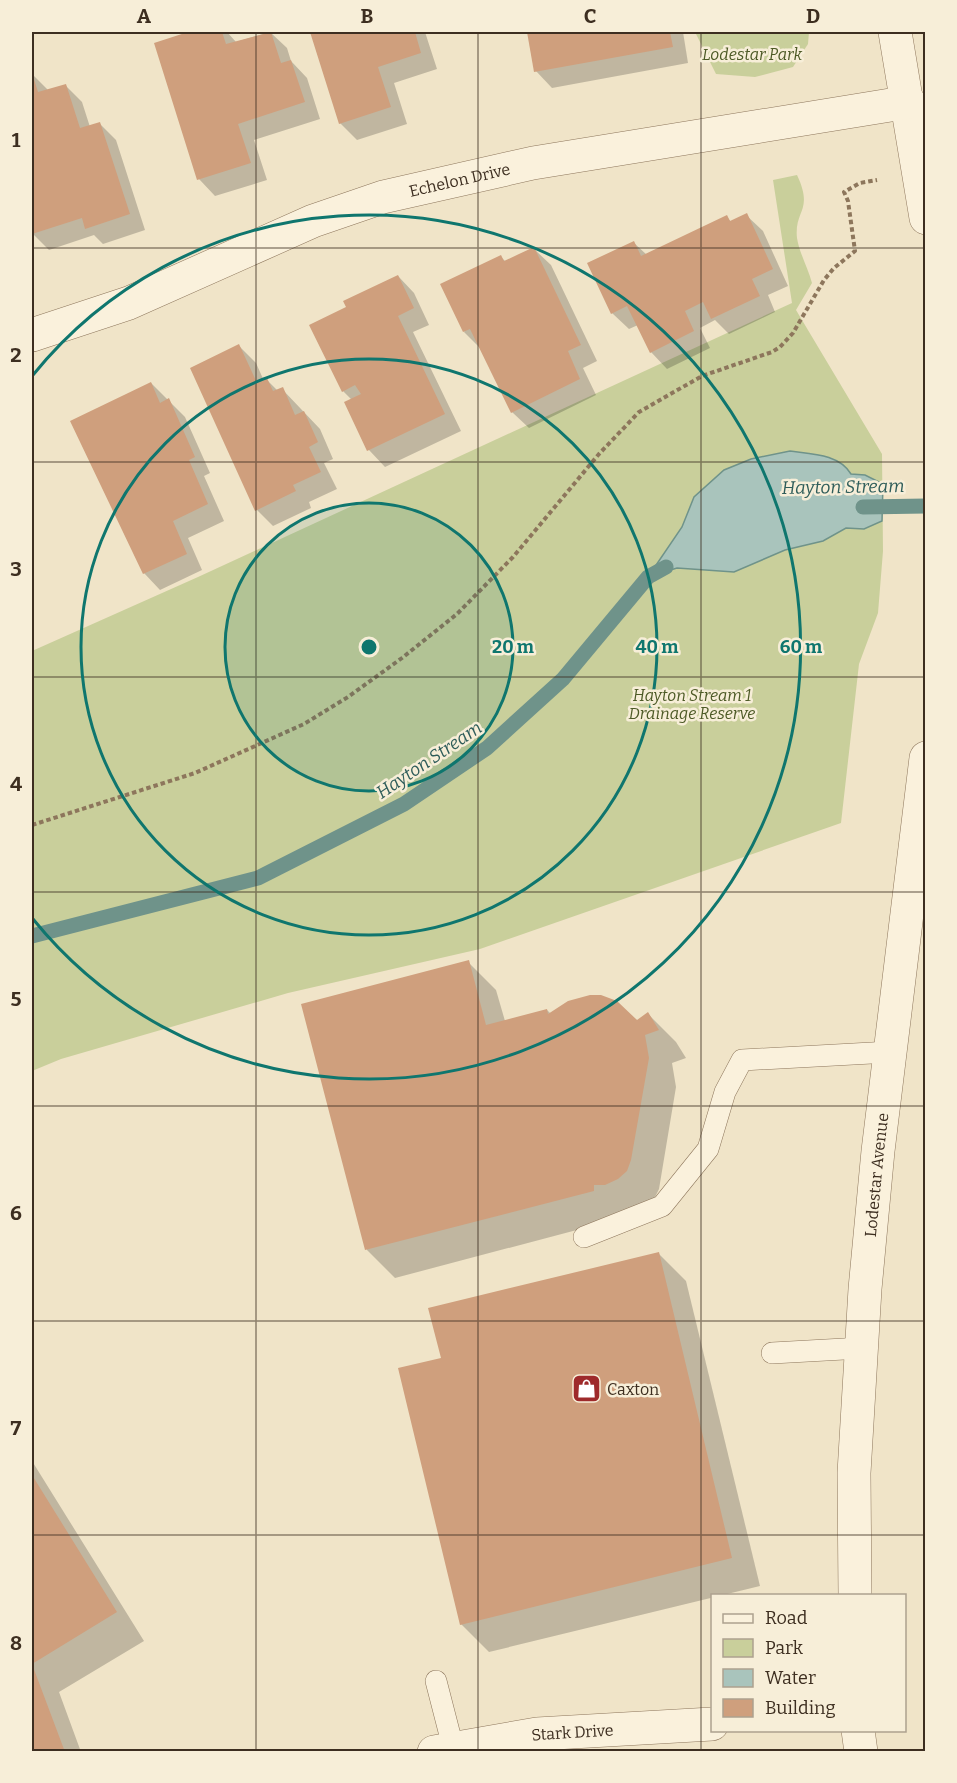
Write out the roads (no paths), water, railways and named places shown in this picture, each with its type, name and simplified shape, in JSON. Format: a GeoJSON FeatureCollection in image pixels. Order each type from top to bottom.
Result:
{"type":"FeatureCollection","features":[{"type":"Feature","properties":{"kind":"street"},"geometry":{"type":"LineString","coordinates":[[895,32],[909,102],[926,218]]}},
{"type":"Feature","properties":{"kind":"street","name":"Echelon Drive"},"geometry":{"type":"LineString","coordinates":[[32,335],[129,303],[313,221],[383,196],[533,163],[909,102]]}},
{"type":"Feature","properties":{"kind":"street","name":"Lodestar Avenue"},"geometry":{"type":"LineString","coordinates":[[855,1594],[854,1473],[861,1348],[890,1052],[926,758]]}},
{"type":"Feature","properties":{"kind":"street","name":"Stark Drive"},"geometry":{"type":"LineString","coordinates":[[443,1750],[537,1734],[711,1724]]}},
{"type":"Feature","properties":{"kind":"street"},"geometry":{"type":"LineString","coordinates":[[858,1732],[861,1752]]}},
{"type":"Feature","properties":{"kind":"lane"},"geometry":{"type":"LineString","coordinates":[[584,1237],[662,1206],[708,1149],[725,1092],[742,1060],[890,1052]]}},
{"type":"Feature","properties":{"kind":"lane"},"geometry":{"type":"LineString","coordinates":[[772,1353],[861,1348]]}},
{"type":"Feature","properties":{"kind":"lane"},"geometry":{"type":"LineString","coordinates":[[436,1682],[443,1750]]}},
{"type":"Feature","properties":{"kind":"water"},"geometry":{"type":"Polygon","coordinates":[[[790,451],[816,454],[832,459],[840,462],[851,474],[865,475],[883,484],[882,521],[864,529],[846,528],[823,541],[785,550],[734,572],[677,568],[648,577],[682,527],[694,497],[724,470],[751,459],[790,451]]]}},
{"type":"Feature","properties":{"kind":"waterway","name":"Hayton Stream"},"geometry":{"type":"LineString","coordinates":[[863,507],[926,506]]}},
{"type":"Feature","properties":{"kind":"waterway","name":"Hayton Stream"},"geometry":{"type":"LineString","coordinates":[[32,936],[258,878],[404,804],[487,748],[563,679],[648,577],[666,567]]}},
{"type":"Feature","properties":{"kind":"place","name":"Caxton"},"geometry":{"type":"Point","coordinates":[586,1389]}},
{"type":"Feature","properties":{"kind":"park label","name":"Lodestar Park"},"geometry":{"type":"Point","coordinates":[752,54]}},
{"type":"Feature","properties":{"kind":"park label","name":"Hayton Stream 1 Drainage Reserve"},"geometry":{"type":"Point","coordinates":[692,704]}}]}
